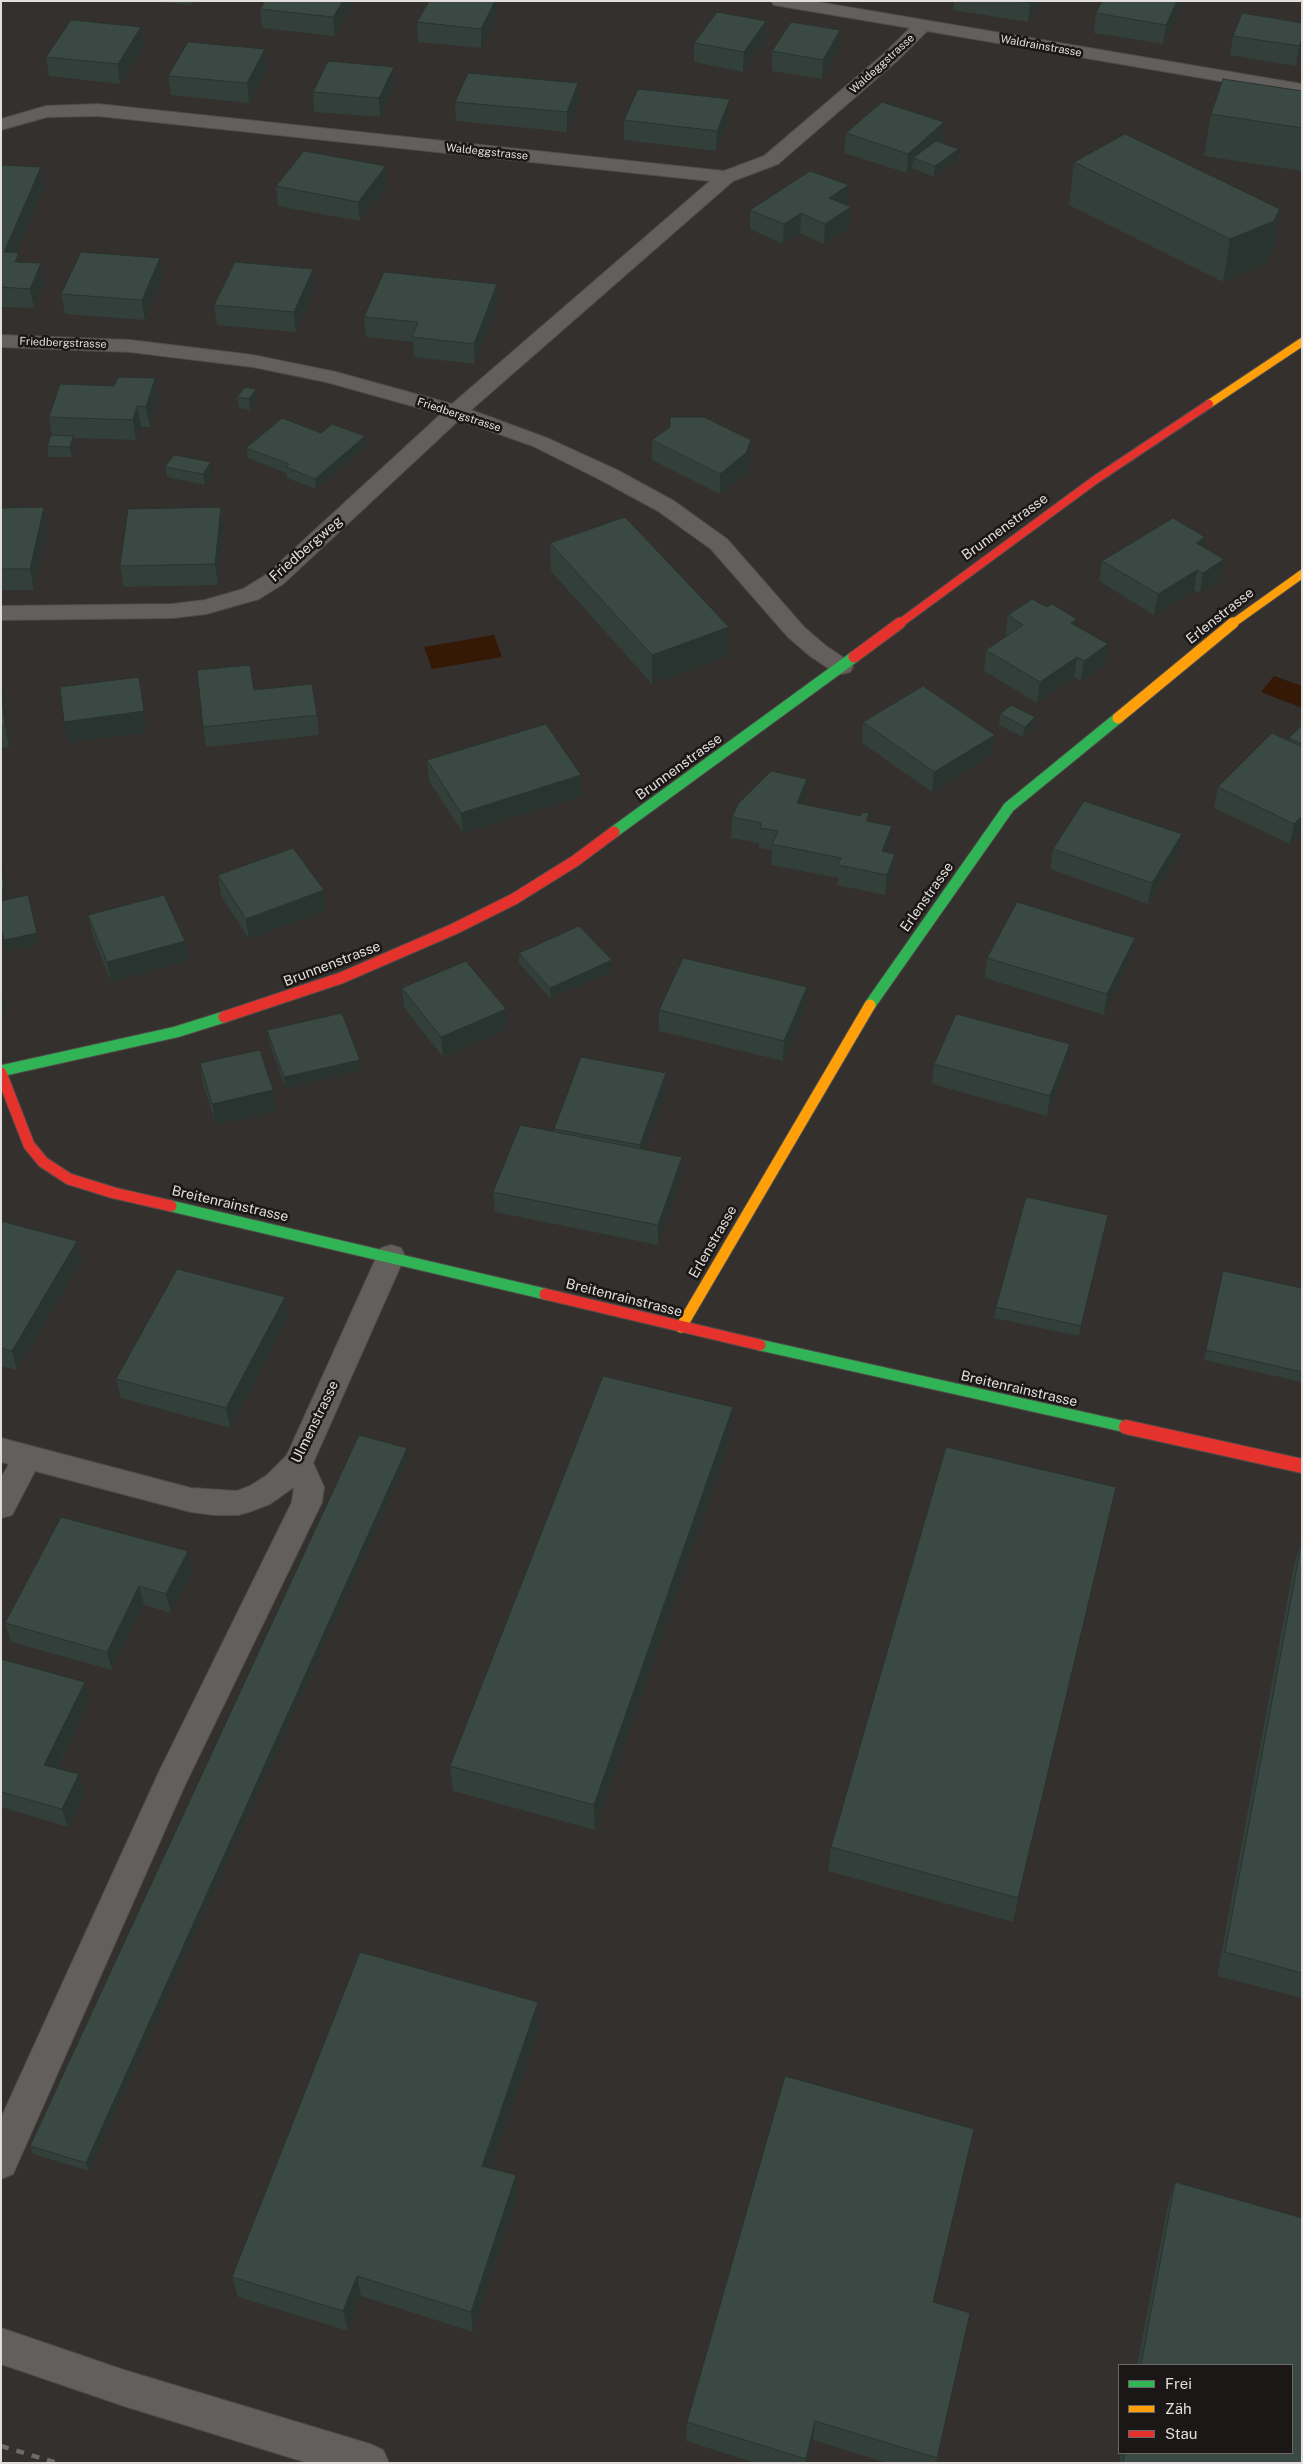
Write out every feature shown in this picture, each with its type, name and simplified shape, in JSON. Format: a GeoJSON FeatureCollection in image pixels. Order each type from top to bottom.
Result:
{"type":"FeatureCollection","features":[{"type":"Feature","properties":{"kind":"street","name":"Waldrainstrasse"},"geometry":{"type":"LineString","coordinates":[[780,1],[1302,90]]}},
{"type":"Feature","properties":{"kind":"street","name":"Waldeggstrasse"},"geometry":{"type":"LineString","coordinates":[[1,125],[46,112],[98,110],[726,177],[771,160],[892,56],[922,26]]}},
{"type":"Feature","properties":{"kind":"street","name":"Friedbergweg"},"geometry":{"type":"LineString","coordinates":[[1,613],[173,610],[206,607],[251,594],[275,579],[456,412],[726,177]]}},
{"type":"Feature","properties":{"kind":"street","name":"Friedbergstrasse"},"geometry":{"type":"LineString","coordinates":[[1,342],[130,346],[253,361],[329,376],[456,412],[540,442],[609,475],[666,506],[719,544],[796,632],[818,652],[842,666]]}},
{"type":"Feature","properties":{"kind":"street","name":"Brunnenstrasse"},"geometry":{"type":"LineString","coordinates":[[1,1072],[176,1032],[262,1006],[342,978],[454,929],[514,899],[574,861],[1094,480],[1302,342]]}},
{"type":"Feature","properties":{"kind":"street","name":"Erlenstrasse"},"geometry":{"type":"LineString","coordinates":[[681,1327],[878,992],[1010,806],[1233,623],[1302,574]]}},
{"type":"Feature","properties":{"kind":"street","name":"Breitenrainstrasse"},"geometry":{"type":"LineString","coordinates":[[1,1072],[29,1145],[43,1162],[70,1179],[114,1193],[391,1256],[681,1327],[1302,1466]]}},
{"type":"Feature","properties":{"kind":"street","name":"Ulmenstrasse"},"geometry":{"type":"LineString","coordinates":[[1,1506],[15,1453],[191,1500],[214,1503],[238,1503],[260,1495],[277,1484],[298,1462],[391,1256]]}},
{"type":"Feature","properties":{"kind":"street"},"geometry":{"type":"LineString","coordinates":[[1,2162],[12,2133],[170,1782],[307,1502],[309,1487],[298,1462]]}},
{"type":"Feature","properties":{"kind":"street"},"geometry":{"type":"LineString","coordinates":[[1,2346],[124,2388],[370,2463]]}},
{"type":"Feature","properties":{"kind":"shaded area"},"geometry":{"type":"Polygon","coordinates":[[[494,635],[502,657],[432,669],[424,647],[494,635]]]}},
{"type":"Feature","properties":{"kind":"shaded area"},"geometry":{"type":"Polygon","coordinates":[[[1274,676],[1302,686],[1302,708],[1261,692],[1274,676]]]}},
{"type":"Feature","properties":{"kind":"building"},"geometry":{"type":"Polygon","coordinates":[[[265,1],[343,1],[333,17],[260,9],[265,1]]]}},
{"type":"Feature","properties":{"kind":"building"},"geometry":{"type":"Polygon","coordinates":[[[429,1],[495,1],[481,29],[417,22],[429,1]]]}},
{"type":"Feature","properties":{"kind":"building"},"geometry":{"type":"Polygon","coordinates":[[[1102,1],[1177,1],[1166,25],[1096,13],[1102,1]]]}},
{"type":"Feature","properties":{"kind":"building"},"geometry":{"type":"Polygon","coordinates":[[[717,12],[766,21],[744,52],[694,43],[717,12]]]}},
{"type":"Feature","properties":{"kind":"building"},"geometry":{"type":"Polygon","coordinates":[[[1242,13],[1302,23],[1302,40],[1299,46],[1233,36],[1242,13]]]}},
{"type":"Feature","properties":{"kind":"building"},"geometry":{"type":"Polygon","coordinates":[[[71,20],[141,27],[118,64],[46,57],[71,20]]]}},
{"type":"Feature","properties":{"kind":"building"},"geometry":{"type":"Polygon","coordinates":[[[791,22],[840,30],[823,60],[772,51],[791,22]]]}},
{"type":"Feature","properties":{"kind":"building"},"geometry":{"type":"Polygon","coordinates":[[[188,42],[265,49],[247,83],[168,76],[188,42]]]}},
{"type":"Feature","properties":{"kind":"building"},"geometry":{"type":"Polygon","coordinates":[[[328,61],[394,67],[379,98],[313,92],[328,61]]]}},
{"type":"Feature","properties":{"kind":"building"},"geometry":{"type":"Polygon","coordinates":[[[468,73],[578,83],[567,112],[455,102],[468,73]]]}},
{"type":"Feature","properties":{"kind":"building"},"geometry":{"type":"Polygon","coordinates":[[[1223,79],[1302,91],[1302,128],[1211,114],[1223,79]]]}},
{"type":"Feature","properties":{"kind":"building"},"geometry":{"type":"Polygon","coordinates":[[[638,89],[730,99],[717,131],[624,120],[638,89]]]}},
{"type":"Feature","properties":{"kind":"building"},"geometry":{"type":"Polygon","coordinates":[[[882,102],[944,122],[908,154],[846,133],[882,102]]]}},
{"type":"Feature","properties":{"kind":"building"},"geometry":{"type":"Polygon","coordinates":[[[1125,134],[1280,209],[1274,221],[1230,239],[1074,162],[1125,134]]]}},
{"type":"Feature","properties":{"kind":"building"},"geometry":{"type":"Polygon","coordinates":[[[936,141],[959,149],[935,166],[913,158],[936,141]]]}},
{"type":"Feature","properties":{"kind":"building"},"geometry":{"type":"Polygon","coordinates":[[[304,151],[386,166],[358,202],[276,186],[304,151]]]}},
{"type":"Feature","properties":{"kind":"building"},"geometry":{"type":"Polygon","coordinates":[[[1,165],[41,167],[4,252],[19,253],[15,262],[41,263],[30,289],[1,287],[1,165]]]}},
{"type":"Feature","properties":{"kind":"building"},"geometry":{"type":"Polygon","coordinates":[[[810,171],[849,185],[829,198],[851,207],[825,224],[801,213],[784,224],[750,210],[810,171]]]}},
{"type":"Feature","properties":{"kind":"building"},"geometry":{"type":"Polygon","coordinates":[[[81,252],[160,258],[142,300],[61,294],[81,252]]]}},
{"type":"Feature","properties":{"kind":"building"},"geometry":{"type":"Polygon","coordinates":[[[235,262],[313,269],[294,312],[214,305],[235,262]]]}},
{"type":"Feature","properties":{"kind":"building"},"geometry":{"type":"Polygon","coordinates":[[[384,272],[497,284],[474,344],[412,337],[418,322],[364,317],[384,272]]]}},
{"type":"Feature","properties":{"kind":"building"},"geometry":{"type":"Polygon","coordinates":[[[118,377],[155,378],[146,407],[137,406],[133,420],[49,417],[60,384],[114,386],[118,377]]]}},
{"type":"Feature","properties":{"kind":"building"},"geometry":{"type":"Polygon","coordinates":[[[245,387],[256,389],[249,399],[237,397],[245,387]]]}},
{"type":"Feature","properties":{"kind":"building"},"geometry":{"type":"Polygon","coordinates":[[[670,417],[704,417],[751,440],[746,453],[720,474],[652,440],[670,427],[670,417]]]}},
{"type":"Feature","properties":{"kind":"building"},"geometry":{"type":"Polygon","coordinates":[[[282,418],[321,433],[332,424],[365,436],[315,479],[286,467],[289,464],[246,448],[282,418]]]}},
{"type":"Feature","properties":{"kind":"building"},"geometry":{"type":"Polygon","coordinates":[[[51,435],[73,436],[70,447],[47,446],[51,435]]]}},
{"type":"Feature","properties":{"kind":"building"},"geometry":{"type":"Polygon","coordinates":[[[174,455],[211,462],[203,474],[165,467],[174,455]]]}},
{"type":"Feature","properties":{"kind":"building"},"geometry":{"type":"Polygon","coordinates":[[[44,507],[30,569],[1,569],[1,508],[44,507]]]}},
{"type":"Feature","properties":{"kind":"building"},"geometry":{"type":"Polygon","coordinates":[[[221,507],[215,564],[120,566],[128,509],[221,507]]]}},
{"type":"Feature","properties":{"kind":"building"},"geometry":{"type":"Polygon","coordinates":[[[625,517],[729,627],[652,655],[550,543],[625,517]]]}},
{"type":"Feature","properties":{"kind":"building"},"geometry":{"type":"Polygon","coordinates":[[[1173,518],[1205,537],[1196,543],[1224,559],[1203,573],[1197,570],[1158,594],[1102,561],[1173,518]]]}},
{"type":"Feature","properties":{"kind":"building"},"geometry":{"type":"Polygon","coordinates":[[[1032,599],[1047,607],[1052,604],[1077,619],[1071,623],[1108,644],[1084,661],[1077,657],[1040,682],[986,650],[1023,625],[1008,615],[1032,599]]]}},
{"type":"Feature","properties":{"kind":"building"},"geometry":{"type":"Polygon","coordinates":[[[250,665],[254,690],[312,684],[317,715],[203,727],[197,670],[250,665]]]}},
{"type":"Feature","properties":{"kind":"building"},"geometry":{"type":"Polygon","coordinates":[[[139,677],[144,711],[64,722],[60,687],[139,677]]]}},
{"type":"Feature","properties":{"kind":"building"},"geometry":{"type":"Polygon","coordinates":[[[923,686],[995,735],[934,772],[863,722],[923,686]]]}},
{"type":"Feature","properties":{"kind":"building"},"geometry":{"type":"Polygon","coordinates":[[[1,687],[5,726],[1,727],[1,687]]]}},
{"type":"Feature","properties":{"kind":"building"},"geometry":{"type":"Polygon","coordinates":[[[1011,705],[1035,717],[1025,727],[1000,714],[1011,705]]]}},
{"type":"Feature","properties":{"kind":"building"},"geometry":{"type":"Polygon","coordinates":[[[546,724],[581,775],[461,813],[427,760],[546,724]]]}},
{"type":"Feature","properties":{"kind":"building"},"geometry":{"type":"Polygon","coordinates":[[[1302,725],[1302,744],[1289,738],[1302,725]]]}},
{"type":"Feature","properties":{"kind":"building"},"geometry":{"type":"Polygon","coordinates":[[[1272,733],[1302,747],[1302,816],[1294,824],[1218,787],[1272,733]]]}},
{"type":"Feature","properties":{"kind":"building"},"geometry":{"type":"Polygon","coordinates":[[[771,771],[807,779],[797,803],[861,816],[862,812],[869,813],[866,821],[892,826],[882,851],[895,854],[887,875],[838,865],[841,858],[772,844],[778,831],[760,828],[761,823],[732,817],[738,804],[771,771]]]}},
{"type":"Feature","properties":{"kind":"building"},"geometry":{"type":"Polygon","coordinates":[[[1084,801],[1182,834],[1152,883],[1053,849],[1084,801]]]}},
{"type":"Feature","properties":{"kind":"building"},"geometry":{"type":"Polygon","coordinates":[[[293,848],[324,890],[246,919],[218,875],[293,848]]]}},
{"type":"Feature","properties":{"kind":"building"},"geometry":{"type":"Polygon","coordinates":[[[1,859],[4,888],[1,888],[1,859]]]}},
{"type":"Feature","properties":{"kind":"building"},"geometry":{"type":"Polygon","coordinates":[[[28,895],[37,933],[4,940],[1,928],[1,901],[28,895]]]}},
{"type":"Feature","properties":{"kind":"building"},"geometry":{"type":"Polygon","coordinates":[[[164,895],[185,941],[107,962],[88,915],[164,895]]]}},
{"type":"Feature","properties":{"kind":"building"},"geometry":{"type":"Polygon","coordinates":[[[1017,902],[1135,938],[1107,994],[987,958],[1017,902]]]}},
{"type":"Feature","properties":{"kind":"building"},"geometry":{"type":"Polygon","coordinates":[[[579,926],[612,960],[550,988],[519,953],[579,926]]]}},
{"type":"Feature","properties":{"kind":"building"},"geometry":{"type":"Polygon","coordinates":[[[683,958],[807,987],[784,1041],[659,1010],[683,958]]]}},
{"type":"Feature","properties":{"kind":"building"},"geometry":{"type":"Polygon","coordinates":[[[466,961],[506,1009],[441,1037],[402,988],[466,961]]]}},
{"type":"Feature","properties":{"kind":"building"},"geometry":{"type":"Polygon","coordinates":[[[342,1013],[360,1060],[284,1077],[267,1030],[342,1013]]]}},
{"type":"Feature","properties":{"kind":"building"},"geometry":{"type":"Polygon","coordinates":[[[956,1014],[1070,1044],[1050,1096],[934,1064],[956,1014]]]}},
{"type":"Feature","properties":{"kind":"building"},"geometry":{"type":"Polygon","coordinates":[[[260,1050],[273,1090],[212,1104],[200,1063],[260,1050]]]}},
{"type":"Feature","properties":{"kind":"building"},"geometry":{"type":"Polygon","coordinates":[[[581,1057],[666,1073],[640,1145],[554,1129],[581,1057]]]}},
{"type":"Feature","properties":{"kind":"building"},"geometry":{"type":"Polygon","coordinates":[[[520,1125],[682,1157],[658,1225],[493,1192],[520,1125]]]}},
{"type":"Feature","properties":{"kind":"building"},"geometry":{"type":"Polygon","coordinates":[[[1026,1197],[1108,1215],[1081,1326],[996,1307],[1026,1197]]]}},
{"type":"Feature","properties":{"kind":"building"},"geometry":{"type":"Polygon","coordinates":[[[1,1221],[77,1241],[12,1351],[1,1348],[1,1221]]]}},
{"type":"Feature","properties":{"kind":"building"},"geometry":{"type":"Polygon","coordinates":[[[177,1269],[285,1297],[226,1408],[116,1379],[177,1269]]]}},
{"type":"Feature","properties":{"kind":"building"},"geometry":{"type":"Polygon","coordinates":[[[1223,1271],[1302,1288],[1302,1372],[1206,1350],[1223,1271]]]}},
{"type":"Feature","properties":{"kind":"building"},"geometry":{"type":"Polygon","coordinates":[[[603,1376],[733,1407],[594,1805],[450,1766],[603,1376]]]}},
{"type":"Feature","properties":{"kind":"building"},"geometry":{"type":"Polygon","coordinates":[[[359,1435],[407,1448],[86,2163],[30,2146],[359,1435]]]}},
{"type":"Feature","properties":{"kind":"building"},"geometry":{"type":"Polygon","coordinates":[[[946,1447],[1116,1487],[1018,1898],[831,1847],[946,1447]]]}},
{"type":"Feature","properties":{"kind":"building"},"geometry":{"type":"Polygon","coordinates":[[[61,1517],[188,1551],[166,1594],[139,1586],[107,1652],[5,1623],[61,1517]]]}},
{"type":"Feature","properties":{"kind":"building"},"geometry":{"type":"Polygon","coordinates":[[[1302,1540],[1302,1973],[1225,1952],[1302,1540]]]}},
{"type":"Feature","properties":{"kind":"building"},"geometry":{"type":"Polygon","coordinates":[[[1,1659],[85,1682],[44,1765],[79,1774],[62,1809],[1,1792],[1,1659]]]}},
{"type":"Feature","properties":{"kind":"building"},"geometry":{"type":"Polygon","coordinates":[[[360,1952],[538,2002],[482,2166],[516,2175],[471,2312],[357,2276],[343,2311],[232,2277],[360,1952]]]}},
{"type":"Feature","properties":{"kind":"building"},"geometry":{"type":"Polygon","coordinates":[[[785,2076],[974,2129],[933,2302],[970,2313],[937,2458],[815,2421],[806,2459],[687,2422],[785,2076]]]}},
{"type":"Feature","properties":{"kind":"building"},"geometry":{"type":"Polygon","coordinates":[[[1175,2182],[1302,2218],[1302,2463],[1123,2463],[1125,2454],[1293,2454],[1293,2364],[1141,2364],[1175,2182]]]}},
{"type":"Feature","properties":{"kind":"railway"},"geometry":{"type":"LineString","coordinates":[[1,2446],[57,2463]]}},
{"type":"Feature","properties":{"kind":"traffic: fast"},"geometry":{"type":"LineString","coordinates":[[614,832],[854,657]]}},
{"type":"Feature","properties":{"kind":"traffic: fast"},"geometry":{"type":"LineString","coordinates":[[870,1005],[1009,807],[1118,718]]}},
{"type":"Feature","properties":{"kind":"traffic: fast"},"geometry":{"type":"LineString","coordinates":[[1,1071],[176,1032],[224,1017]]}},
{"type":"Feature","properties":{"kind":"traffic: fast"},"geometry":{"type":"LineString","coordinates":[[171,1206],[545,1294]]}},
{"type":"Feature","properties":{"kind":"traffic: fast"},"geometry":{"type":"LineString","coordinates":[[760,1345],[1126,1427]]}},
{"type":"Feature","properties":{"kind":"traffic: slow"},"geometry":{"type":"LineString","coordinates":[[1209,404],[1302,342]]}},
{"type":"Feature","properties":{"kind":"traffic: slow"},"geometry":{"type":"LineString","coordinates":[[1118,718],[1233,623],[1302,574]]}},
{"type":"Feature","properties":{"kind":"traffic: slow"},"geometry":{"type":"LineString","coordinates":[[681,1327],[870,1005]]}},
{"type":"Feature","properties":{"kind":"traffic: jam"},"geometry":{"type":"LineString","coordinates":[[854,657],[1095,480],[1209,404]]}},
{"type":"Feature","properties":{"kind":"traffic: jam"},"geometry":{"type":"LineString","coordinates":[[224,1017],[341,978],[454,929],[514,899],[575,861],[614,832]]}},
{"type":"Feature","properties":{"kind":"traffic: jam"},"geometry":{"type":"LineString","coordinates":[[1,1073],[29,1145],[43,1162],[69,1179],[114,1193],[171,1206]]}},
{"type":"Feature","properties":{"kind":"traffic: jam"},"geometry":{"type":"LineString","coordinates":[[545,1294],[760,1345]]}},
{"type":"Feature","properties":{"kind":"traffic: jam"},"geometry":{"type":"LineString","coordinates":[[1126,1427],[1302,1466]]}}]}
